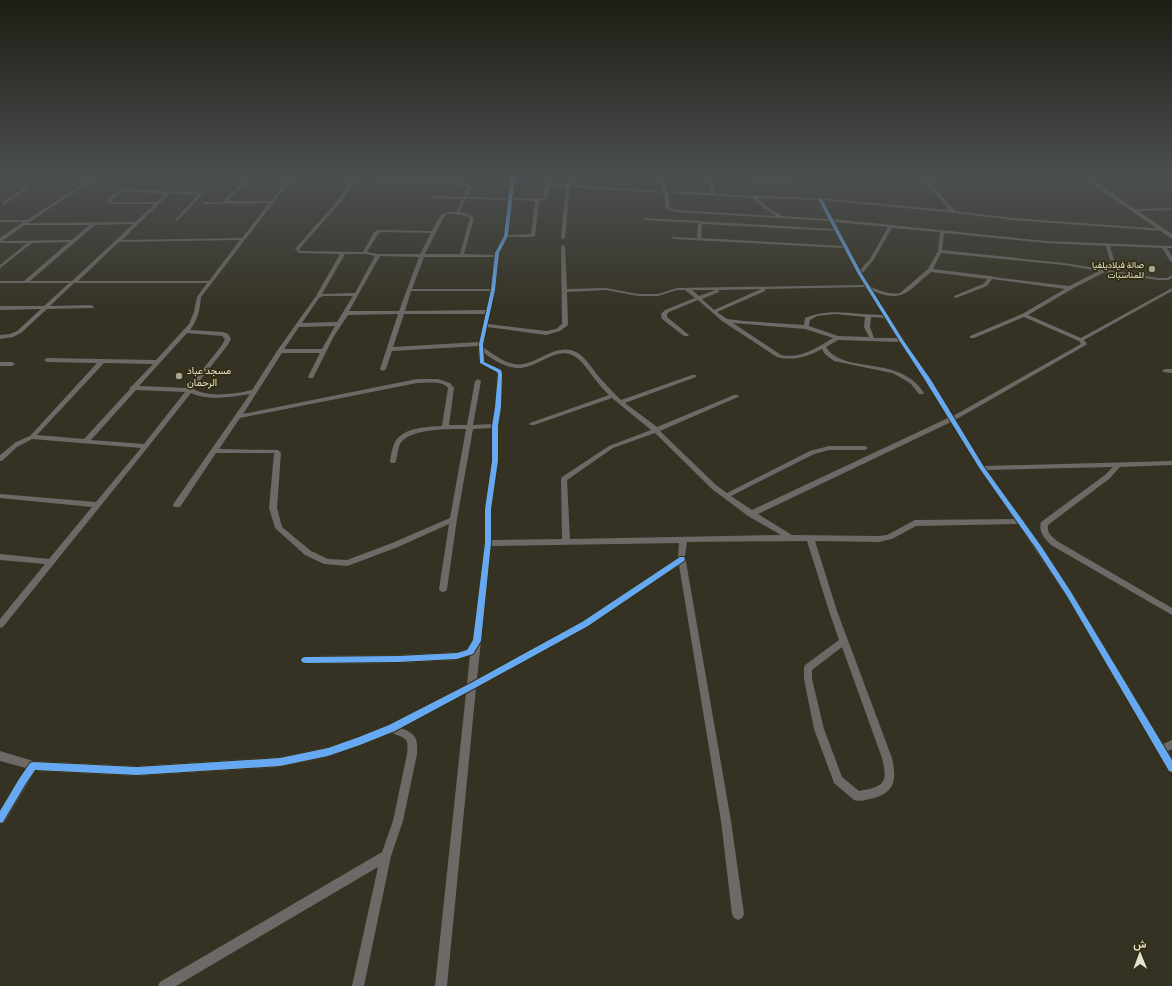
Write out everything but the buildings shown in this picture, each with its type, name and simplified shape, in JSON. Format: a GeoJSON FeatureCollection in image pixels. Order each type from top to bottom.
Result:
{"type":"FeatureCollection","features":[{"type":"Feature","properties":{"kind":"street"},"geometry":{"type":"LineString","coordinates":[[0,241],[27,222]]}},
{"type":"Feature","properties":{"kind":"street"},"geometry":{"type":"LineString","coordinates":[[87,440],[132,388],[186,331],[194,318],[199,297],[256,222]]}},
{"type":"Feature","properties":{"kind":"street"},"geometry":{"type":"LineString","coordinates":[[321,222],[297,249],[299,252],[364,253],[378,256],[496,256]]}},
{"type":"Feature","properties":{"kind":"street"},"geometry":{"type":"LineString","coordinates":[[383,369],[388,349],[422,255],[440,222]]}},
{"type":"Feature","properties":{"kind":"street"},"geometry":{"type":"LineString","coordinates":[[462,256],[471,222]]}},
{"type":"Feature","properties":{"kind":"street"},"geometry":{"type":"LineString","coordinates":[[442,986],[472,686],[488,544],[488,508],[495,461],[495,426],[498,407],[500,372],[482,363],[481,347],[484,326],[493,290],[496,256],[506,236],[508,222]]}},
{"type":"Feature","properties":{"kind":"street"},"geometry":{"type":"LineString","coordinates":[[506,236],[533,235],[535,222]]}},
{"type":"Feature","properties":{"kind":"street"},"geometry":{"type":"LineString","coordinates":[[563,238],[565,222]]}},
{"type":"Feature","properties":{"kind":"street"},"geometry":{"type":"LineString","coordinates":[[700,222],[835,230]]}},
{"type":"Feature","properties":{"kind":"street"},"geometry":{"type":"LineString","coordinates":[[699,240],[700,222]]}},
{"type":"Feature","properties":{"kind":"street"},"geometry":{"type":"LineString","coordinates":[[832,222],[867,286],[982,468],[1039,548],[1069,594],[1172,768]]}},
{"type":"Feature","properties":{"kind":"street"},"geometry":{"type":"LineString","coordinates":[[851,222],[1012,239],[1172,247]]}},
{"type":"Feature","properties":{"kind":"street"},"geometry":{"type":"LineString","coordinates":[[1055,222],[1163,230]]}},
{"type":"Feature","properties":{"kind":"street"},"geometry":{"type":"LineString","coordinates":[[1151,222],[1172,236]]}},
{"type":"Feature","properties":{"kind":"street"},"geometry":{"type":"LineString","coordinates":[[25,282],[94,223]]}},
{"type":"Feature","properties":{"kind":"street"},"geometry":{"type":"LineString","coordinates":[[24,224],[136,224]]}},
{"type":"Feature","properties":{"kind":"street"},"geometry":{"type":"LineString","coordinates":[[0,337],[11,336],[19,332],[136,224]]}},
{"type":"Feature","properties":{"kind":"street"},"geometry":{"type":"LineString","coordinates":[[860,274],[872,259],[891,226]]}},
{"type":"Feature","properties":{"kind":"street"},"geometry":{"type":"LineString","coordinates":[[364,253],[376,233],[380,231],[434,232]]}},
{"type":"Feature","properties":{"kind":"street"},"geometry":{"type":"LineString","coordinates":[[564,290],[606,289],[638,296],[658,295],[674,290],[686,289],[766,289],[867,286],[887,295],[899,295],[930,270],[940,251],[942,232]]}},
{"type":"Feature","properties":{"kind":"street"},"geometry":{"type":"LineString","coordinates":[[674,238],[845,247]]}},
{"type":"Feature","properties":{"kind":"street"},"geometry":{"type":"LineString","coordinates":[[118,241],[243,239]]}},
{"type":"Feature","properties":{"kind":"street"},"geometry":{"type":"LineString","coordinates":[[0,241],[73,241]]}},
{"type":"Feature","properties":{"kind":"street"},"geometry":{"type":"LineString","coordinates":[[0,267],[32,241]]}},
{"type":"Feature","properties":{"kind":"street"},"geometry":{"type":"LineString","coordinates":[[1108,245],[1112,260]]}},
{"type":"Feature","properties":{"kind":"street"},"geometry":{"type":"LineString","coordinates":[[484,326],[546,332],[558,330],[565,325],[564,246]]}},
{"type":"Feature","properties":{"kind":"street"},"geometry":{"type":"LineString","coordinates":[[1164,247],[1172,261]]}},
{"type":"Feature","properties":{"kind":"street"},"geometry":{"type":"LineString","coordinates":[[940,251],[1064,264],[1162,279],[1168,279],[1172,276]]}},
{"type":"Feature","properties":{"kind":"street"},"geometry":{"type":"LineString","coordinates":[[177,505],[238,417],[280,351],[318,296],[343,253]]}},
{"type":"Feature","properties":{"kind":"street"},"geometry":{"type":"LineString","coordinates":[[311,377],[337,324],[346,313],[378,256]]}},
{"type":"Feature","properties":{"kind":"street"},"geometry":{"type":"LineString","coordinates":[[930,270],[1070,288]]}},
{"type":"Feature","properties":{"kind":"street"},"geometry":{"type":"LineString","coordinates":[[972,338],[1025,315],[1070,288],[1103,271]]}},
{"type":"Feature","properties":{"kind":"street"},"geometry":{"type":"LineString","coordinates":[[956,297],[985,285],[992,277]]}},
{"type":"Feature","properties":{"kind":"street"},"geometry":{"type":"LineString","coordinates":[[0,282],[211,282]]}},
{"type":"Feature","properties":{"kind":"street"},"geometry":{"type":"LineString","coordinates":[[686,289],[694,293],[724,320],[785,358],[798,358],[837,338]]}},
{"type":"Feature","properties":{"kind":"street"},"geometry":{"type":"LineString","coordinates":[[686,335],[663,316],[667,311],[721,289]]}},
{"type":"Feature","properties":{"kind":"street"},"geometry":{"type":"LineString","coordinates":[[714,312],[766,289]]}},
{"type":"Feature","properties":{"kind":"street"},"geometry":{"type":"LineString","coordinates":[[1081,340],[1172,289]]}},
{"type":"Feature","properties":{"kind":"street"},"geometry":{"type":"LineString","coordinates":[[409,290],[493,290]]}},
{"type":"Feature","properties":{"kind":"street"},"geometry":{"type":"LineString","coordinates":[[318,296],[356,294]]}},
{"type":"Feature","properties":{"kind":"street"},"geometry":{"type":"LineString","coordinates":[[0,308],[91,307]]}},
{"type":"Feature","properties":{"kind":"street"},"geometry":{"type":"LineString","coordinates":[[346,313],[487,312]]}},
{"type":"Feature","properties":{"kind":"street"},"geometry":{"type":"LineString","coordinates":[[806,327],[806,319],[823,313],[886,316]]}},
{"type":"Feature","properties":{"kind":"street"},"geometry":{"type":"LineString","coordinates":[[751,514],[952,419],[1083,345],[1081,340],[1025,315]]}},
{"type":"Feature","properties":{"kind":"street"},"geometry":{"type":"LineString","coordinates":[[868,316],[867,327],[872,339]]}},
{"type":"Feature","properties":{"kind":"street"},"geometry":{"type":"LineString","coordinates":[[724,320],[744,323],[806,327],[837,338],[901,340]]}},
{"type":"Feature","properties":{"kind":"street"},"geometry":{"type":"LineString","coordinates":[[298,325],[337,324]]}},
{"type":"Feature","properties":{"kind":"street"},"geometry":{"type":"LineString","coordinates":[[0,625],[146,446],[225,345],[228,339],[226,335],[223,334],[186,331]]}},
{"type":"Feature","properties":{"kind":"street"},"geometry":{"type":"LineString","coordinates":[[823,346],[827,353],[836,360],[902,375],[912,380],[921,393]]}},
{"type":"Feature","properties":{"kind":"street"},"geometry":{"type":"LineString","coordinates":[[388,349],[481,347],[502,362],[514,366],[526,364],[558,352],[570,352],[580,357],[601,384],[613,396],[656,430],[705,479],[751,514],[791,538]]}},
{"type":"Feature","properties":{"kind":"street"},"geometry":{"type":"LineString","coordinates":[[280,351],[323,351]]}},
{"type":"Feature","properties":{"kind":"street"},"geometry":{"type":"LineString","coordinates":[[48,360],[157,362]]}},
{"type":"Feature","properties":{"kind":"street"},"geometry":{"type":"LineString","coordinates":[[32,437],[102,361]]}},
{"type":"Feature","properties":{"kind":"street"},"geometry":{"type":"LineString","coordinates":[[0,364],[12,364]]}},
{"type":"Feature","properties":{"kind":"street"},"geometry":{"type":"LineString","coordinates":[[1165,371],[1172,371]]}},
{"type":"Feature","properties":{"kind":"street"},"geometry":{"type":"LineString","coordinates":[[622,402],[694,376]]}},
{"type":"Feature","properties":{"kind":"street"},"geometry":{"type":"LineString","coordinates":[[238,417],[341,398],[399,384],[430,380],[448,384],[451,388],[445,428]]}},
{"type":"Feature","properties":{"kind":"street"},"geometry":{"type":"LineString","coordinates":[[443,589],[452,531],[452,519],[478,381]]}},
{"type":"Feature","properties":{"kind":"street"},"geometry":{"type":"LineString","coordinates":[[132,388],[190,390],[199,394],[227,395],[255,391]]}},
{"type":"Feature","properties":{"kind":"street"},"geometry":{"type":"LineString","coordinates":[[532,424],[613,396]]}},
{"type":"Feature","properties":{"kind":"street"},"geometry":{"type":"LineString","coordinates":[[566,542],[564,479],[611,447],[656,430],[736,396]]}},
{"type":"Feature","properties":{"kind":"street"},"geometry":{"type":"LineString","coordinates":[[393,461],[399,442],[405,435],[426,429],[495,426]]}},
{"type":"Feature","properties":{"kind":"street"},"geometry":{"type":"LineString","coordinates":[[0,459],[13,446],[22,440],[32,437],[87,440],[146,446]]}},
{"type":"Feature","properties":{"kind":"street"},"geometry":{"type":"LineString","coordinates":[[726,496],[812,452],[829,448],[865,448]]}},
{"type":"Feature","properties":{"kind":"street"},"geometry":{"type":"LineString","coordinates":[[215,451],[276,451],[278,453],[273,508],[279,528],[308,553],[327,562],[347,563],[395,545],[452,519]]}},
{"type":"Feature","properties":{"kind":"street"},"geometry":{"type":"LineString","coordinates":[[982,468],[1172,463]]}},
{"type":"Feature","properties":{"kind":"street"},"geometry":{"type":"LineString","coordinates":[[1119,464],[1106,477],[1044,524],[1043,529],[1048,538],[1054,543],[1172,612]]}},
{"type":"Feature","properties":{"kind":"street"},"geometry":{"type":"LineString","coordinates":[[0,496],[98,505]]}},
{"type":"Feature","properties":{"kind":"street"},"geometry":{"type":"LineString","coordinates":[[488,544],[791,538],[882,539],[916,523],[1020,521]]}},
{"type":"Feature","properties":{"kind":"street"},"geometry":{"type":"LineString","coordinates":[[810,538],[844,641],[887,758],[890,776],[885,787],[876,794],[858,796],[838,780],[819,729],[808,679],[808,668],[844,641]]}},
{"type":"Feature","properties":{"kind":"street"},"geometry":{"type":"LineString","coordinates":[[683,541],[681,549],[682,559],[726,821],[738,914]]}},
{"type":"Feature","properties":{"kind":"street"},"geometry":{"type":"LineString","coordinates":[[0,557],[51,562]]}},
{"type":"Feature","properties":{"kind":"street"},"geometry":{"type":"LineString","coordinates":[[0,756],[34,766],[137,771],[280,762],[328,752],[392,728],[472,686],[585,624],[682,559]]}},
{"type":"Feature","properties":{"kind":"street"},"geometry":{"type":"LineString","coordinates":[[305,660],[391,660],[457,656],[470,652],[477,641]]}},
{"type":"Feature","properties":{"kind":"street"},"geometry":{"type":"LineString","coordinates":[[358,986],[386,856],[398,821],[412,754],[413,743],[409,736],[392,728]]}},
{"type":"Feature","properties":{"kind":"street"},"geometry":{"type":"LineString","coordinates":[[1161,750],[1172,744]]}},
{"type":"Feature","properties":{"kind":"street"},"geometry":{"type":"LineString","coordinates":[[0,818],[22,782],[34,766]]}},
{"type":"Feature","properties":{"kind":"street"},"geometry":{"type":"LineString","coordinates":[[164,986],[386,856]]}},
{"type":"Feature","properties":{"kind":"cycle path"},"geometry":{"type":"LineString","coordinates":[[305,660],[398,659],[457,656],[470,652],[477,641],[488,543],[488,509],[495,461],[495,426],[500,374],[499,371],[482,363],[481,344],[493,290],[497,253],[506,236],[508,222]]}},
{"type":"Feature","properties":{"kind":"cycle path"},"geometry":{"type":"LineString","coordinates":[[832,222],[860,274],[982,468],[1039,548],[1069,594],[1172,768]]}},
{"type":"Feature","properties":{"kind":"cycle path"},"geometry":{"type":"LineString","coordinates":[[0,819],[33,766],[137,771],[280,762],[328,752],[360,741],[392,728],[585,624],[682,559]]}},
{"type":"Feature","properties":{"kind":"place","name":"صالة فيلاديلفيا للمناسبات"},"geometry":{"type":"Point","coordinates":[1152,269]}},
{"type":"Feature","properties":{"kind":"place","name":"مسجد عباد الرحمان"},"geometry":{"type":"Point","coordinates":[179,376]}}]}
